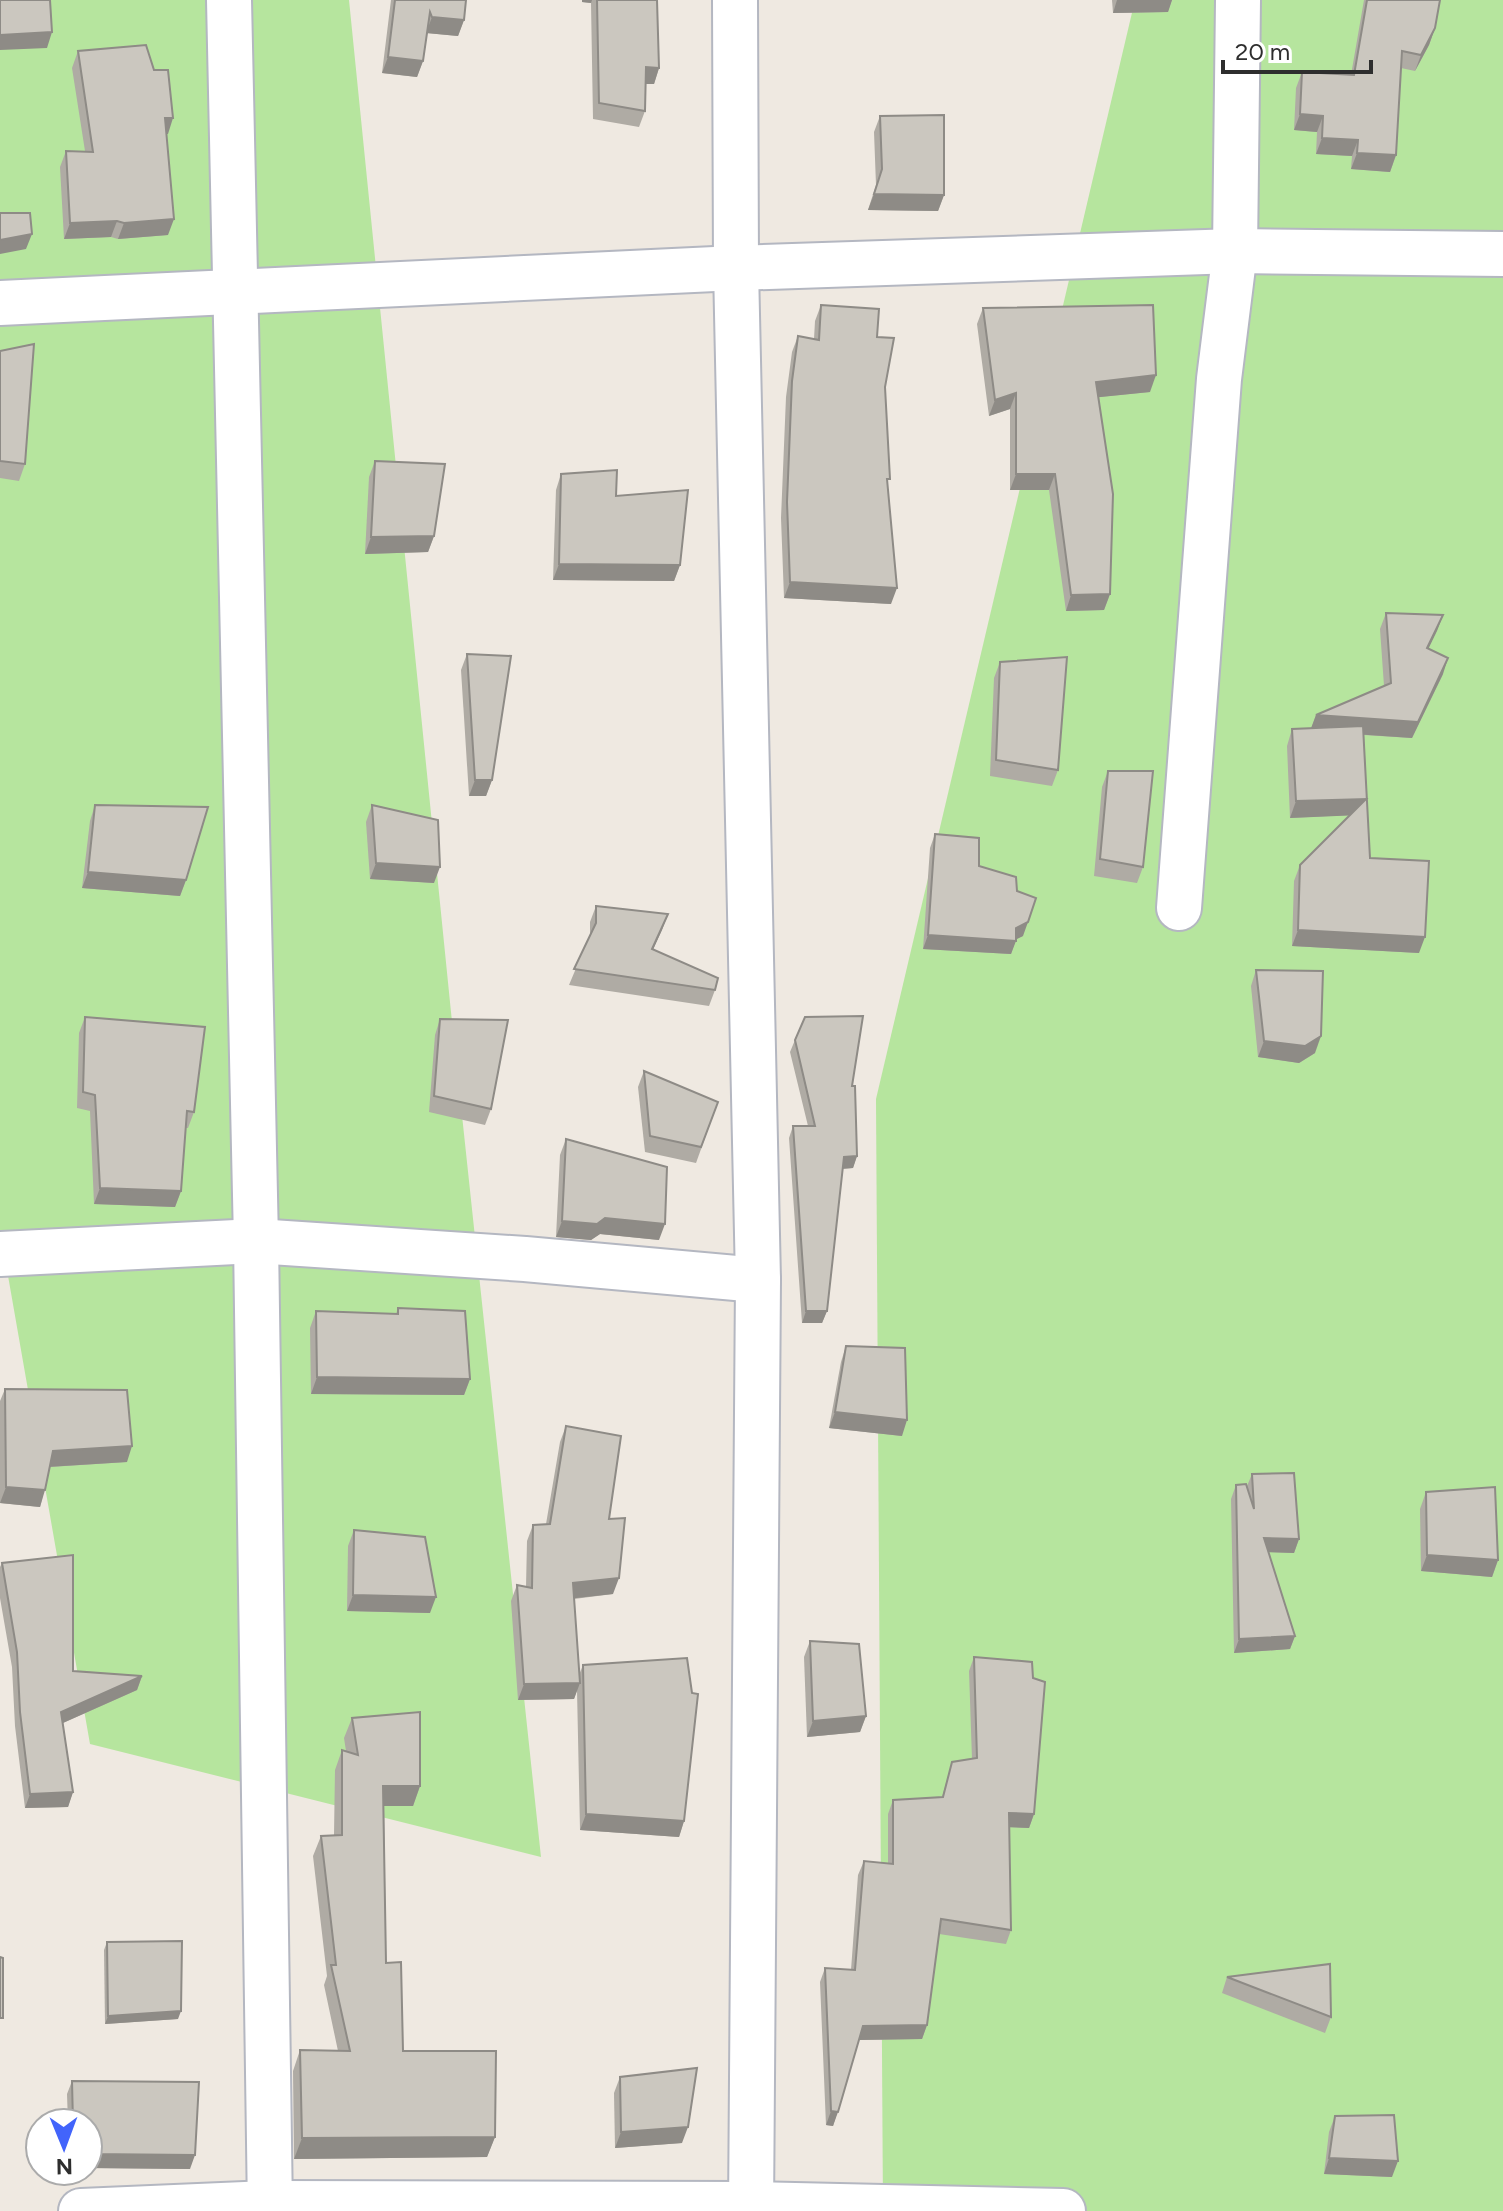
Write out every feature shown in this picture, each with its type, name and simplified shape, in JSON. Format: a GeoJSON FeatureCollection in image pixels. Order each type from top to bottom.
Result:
{"type":"FeatureCollection","features":[{"type":"Feature","properties":{"kind":"street"},"geometry":{"type":"LineString","coordinates":[[229,0],[256,1241],[270,2207]]}},
{"type":"Feature","properties":{"kind":"street"},"geometry":{"type":"LineString","coordinates":[[735,0],[736,268],[758,1280],[751,2208]]}},
{"type":"Feature","properties":{"kind":"street"},"geometry":{"type":"LineString","coordinates":[[1179,908],[1217,410],[1235,251],[1238,0]]}},
{"type":"Feature","properties":{"kind":"street"},"geometry":{"type":"LineString","coordinates":[[0,303],[736,268],[1235,251],[1503,254]]}},
{"type":"Feature","properties":{"kind":"street"},"geometry":{"type":"LineString","coordinates":[[0,1254],[256,1241],[525,1259],[758,1280]]}},
{"type":"Feature","properties":{"kind":"street"},"geometry":{"type":"LineString","coordinates":[[81,2211],[270,2207],[1063,2211]]}},
{"type":"Feature","properties":{"kind":"green space"},"geometry":{"type":"Polygon","coordinates":[[[0,0],[349,0],[451,1012],[541,1857],[90,1744],[0,1230],[0,0]]]}},
{"type":"Feature","properties":{"kind":"green space"},"geometry":{"type":"Polygon","coordinates":[[[1135,0],[1503,0],[1503,2211],[883,2211],[876,1099],[1135,0]]]}},
{"type":"Feature","properties":{"kind":"building"},"geometry":{"type":"Polygon","coordinates":[[[0,0],[50,0],[52,32],[0,35],[0,0]]]}},
{"type":"Feature","properties":{"kind":"building"},"geometry":{"type":"Polygon","coordinates":[[[395,0],[466,0],[464,20],[432,17],[430,12],[423,61],[388,57],[395,0]]]}},
{"type":"Feature","properties":{"kind":"building"},"geometry":{"type":"Polygon","coordinates":[[[597,0],[657,0],[659,68],[646,67],[645,111],[599,103],[597,0]]]}},
{"type":"Feature","properties":{"kind":"building"},"geometry":{"type":"Polygon","coordinates":[[[1367,0],[1440,0],[1435,28],[1421,55],[1402,51],[1396,155],[1357,153],[1358,140],[1322,138],[1323,116],[1300,114],[1302,72],[1354,75],[1367,0]]]}},
{"type":"Feature","properties":{"kind":"building"},"geometry":{"type":"Polygon","coordinates":[[[146,45],[154,70],[168,70],[173,118],[165,118],[174,219],[70,223],[66,151],[93,152],[78,51],[146,45]]]}},
{"type":"Feature","properties":{"kind":"building"},"geometry":{"type":"Polygon","coordinates":[[[944,115],[944,195],[874,194],[882,169],[880,116],[944,115]]]}},
{"type":"Feature","properties":{"kind":"building"},"geometry":{"type":"Polygon","coordinates":[[[0,213],[30,213],[32,234],[0,240],[0,213]]]}},
{"type":"Feature","properties":{"kind":"building"},"geometry":{"type":"Polygon","coordinates":[[[821,305],[879,309],[877,337],[894,338],[885,387],[890,479],[887,479],[897,588],[790,582],[787,502],[792,381],[798,336],[819,340],[821,305]]]}},
{"type":"Feature","properties":{"kind":"building"},"geometry":{"type":"Polygon","coordinates":[[[1153,305],[1156,375],[1096,382],[1113,494],[1110,594],[1071,595],[1055,474],[1016,474],[1016,393],[995,400],[983,308],[1153,305]]]}},
{"type":"Feature","properties":{"kind":"building"},"geometry":{"type":"Polygon","coordinates":[[[34,344],[25,464],[0,461],[0,351],[34,344]]]}},
{"type":"Feature","properties":{"kind":"building"},"geometry":{"type":"Polygon","coordinates":[[[375,461],[445,464],[434,536],[371,537],[375,461]]]}},
{"type":"Feature","properties":{"kind":"building"},"geometry":{"type":"Polygon","coordinates":[[[617,470],[616,496],[688,490],[680,565],[559,564],[561,474],[617,470]]]}},
{"type":"Feature","properties":{"kind":"building"},"geometry":{"type":"Polygon","coordinates":[[[1386,613],[1443,615],[1427,648],[1448,658],[1418,722],[1316,715],[1391,683],[1386,613]]]}},
{"type":"Feature","properties":{"kind":"building"},"geometry":{"type":"Polygon","coordinates":[[[467,654],[511,656],[492,780],[475,780],[467,654]]]}},
{"type":"Feature","properties":{"kind":"building"},"geometry":{"type":"Polygon","coordinates":[[[1067,657],[1058,770],[996,760],[1000,662],[1067,657]]]}},
{"type":"Feature","properties":{"kind":"building"},"geometry":{"type":"Polygon","coordinates":[[[1363,726],[1370,858],[1429,861],[1425,937],[1298,930],[1300,865],[1366,799],[1296,801],[1292,729],[1363,726]]]}},
{"type":"Feature","properties":{"kind":"building"},"geometry":{"type":"Polygon","coordinates":[[[1108,771],[1153,771],[1143,867],[1100,859],[1108,771]]]}},
{"type":"Feature","properties":{"kind":"building"},"geometry":{"type":"Polygon","coordinates":[[[95,805],[208,807],[186,880],[88,872],[95,805]]]}},
{"type":"Feature","properties":{"kind":"building"},"geometry":{"type":"Polygon","coordinates":[[[372,805],[438,820],[440,867],[376,863],[372,805]]]}},
{"type":"Feature","properties":{"kind":"building"},"geometry":{"type":"Polygon","coordinates":[[[935,834],[979,838],[979,866],[1016,877],[1017,891],[1036,898],[1028,922],[1016,928],[1016,941],[928,935],[935,834]]]}},
{"type":"Feature","properties":{"kind":"building"},"geometry":{"type":"Polygon","coordinates":[[[596,906],[668,914],[652,949],[718,978],[715,990],[574,969],[596,923],[596,906]]]}},
{"type":"Feature","properties":{"kind":"building"},"geometry":{"type":"Polygon","coordinates":[[[1256,970],[1323,971],[1321,1036],[1305,1046],[1264,1041],[1256,970]]]}},
{"type":"Feature","properties":{"kind":"building"},"geometry":{"type":"Polygon","coordinates":[[[863,1016],[852,1086],[855,1086],[857,1156],[844,1157],[827,1311],[806,1311],[793,1126],[815,1126],[795,1040],[805,1017],[863,1016]]]}},
{"type":"Feature","properties":{"kind":"building"},"geometry":{"type":"Polygon","coordinates":[[[85,1017],[205,1027],[194,1112],[187,1111],[181,1191],[100,1188],[95,1095],[83,1092],[85,1017]]]}},
{"type":"Feature","properties":{"kind":"building"},"geometry":{"type":"Polygon","coordinates":[[[440,1019],[508,1020],[491,1109],[434,1096],[440,1019]]]}},
{"type":"Feature","properties":{"kind":"building"},"geometry":{"type":"Polygon","coordinates":[[[644,1071],[718,1102],[701,1147],[650,1136],[644,1071]]]}},
{"type":"Feature","properties":{"kind":"building"},"geometry":{"type":"Polygon","coordinates":[[[566,1139],[667,1167],[665,1224],[605,1218],[597,1224],[562,1221],[566,1139]]]}},
{"type":"Feature","properties":{"kind":"building"},"geometry":{"type":"Polygon","coordinates":[[[398,1308],[465,1311],[470,1379],[317,1377],[316,1311],[398,1314],[398,1308]]]}},
{"type":"Feature","properties":{"kind":"building"},"geometry":{"type":"Polygon","coordinates":[[[846,1346],[905,1348],[907,1420],[835,1412],[846,1346]]]}},
{"type":"Feature","properties":{"kind":"building"},"geometry":{"type":"Polygon","coordinates":[[[5,1389],[127,1390],[132,1446],[53,1451],[45,1490],[6,1487],[5,1389]]]}},
{"type":"Feature","properties":{"kind":"building"},"geometry":{"type":"Polygon","coordinates":[[[566,1426],[621,1436],[609,1519],[625,1518],[619,1578],[573,1583],[580,1683],[524,1684],[517,1585],[532,1588],[533,1525],[550,1524],[566,1426]]]}},
{"type":"Feature","properties":{"kind":"building"},"geometry":{"type":"Polygon","coordinates":[[[1294,1473],[1299,1539],[1264,1538],[1295,1636],[1239,1639],[1236,1485],[1246,1484],[1254,1509],[1252,1474],[1294,1473]]]}},
{"type":"Feature","properties":{"kind":"building"},"geometry":{"type":"Polygon","coordinates":[[[1495,1487],[1498,1560],[1427,1555],[1426,1492],[1495,1487]]]}},
{"type":"Feature","properties":{"kind":"building"},"geometry":{"type":"Polygon","coordinates":[[[354,1530],[425,1537],[436,1597],[353,1595],[354,1530]]]}},
{"type":"Feature","properties":{"kind":"building"},"geometry":{"type":"Polygon","coordinates":[[[73,1555],[73,1671],[142,1676],[61,1712],[73,1792],[30,1794],[20,1712],[17,1652],[2,1563],[73,1555]]]}},
{"type":"Feature","properties":{"kind":"building"},"geometry":{"type":"Polygon","coordinates":[[[810,1641],[859,1644],[866,1716],[813,1721],[810,1641]]]}},
{"type":"Feature","properties":{"kind":"building"},"geometry":{"type":"Polygon","coordinates":[[[974,1657],[1032,1662],[1033,1678],[1045,1682],[1034,1814],[1009,1813],[1011,1930],[941,1919],[927,2025],[863,2026],[838,2112],[831,2111],[825,1968],[855,1970],[864,1861],[893,1864],[893,1800],[943,1797],[952,1762],[977,1758],[974,1657]]]}},
{"type":"Feature","properties":{"kind":"building"},"geometry":{"type":"Polygon","coordinates":[[[687,1658],[692,1693],[698,1694],[684,1821],[586,1814],[583,1665],[687,1658]]]}},
{"type":"Feature","properties":{"kind":"building"},"geometry":{"type":"Polygon","coordinates":[[[420,1712],[420,1786],[383,1786],[386,1963],[401,1962],[403,2051],[496,2051],[495,2137],[302,2138],[300,2050],[350,2051],[331,1965],[336,1965],[321,1836],[342,1835],[342,1750],[358,1755],[352,1718],[420,1712]]]}},
{"type":"Feature","properties":{"kind":"building"},"geometry":{"type":"Polygon","coordinates":[[[182,1941],[181,2011],[108,2016],[107,1942],[182,1941]]]}},
{"type":"Feature","properties":{"kind":"building"},"geometry":{"type":"Polygon","coordinates":[[[0,1957],[3,1958],[3,2018],[0,2018],[0,1957]]]}},
{"type":"Feature","properties":{"kind":"building"},"geometry":{"type":"Polygon","coordinates":[[[1330,1964],[1331,2017],[1227,1977],[1330,1964]]]}},
{"type":"Feature","properties":{"kind":"building"},"geometry":{"type":"Polygon","coordinates":[[[697,2068],[688,2127],[621,2132],[620,2077],[697,2068]]]}},
{"type":"Feature","properties":{"kind":"building"},"geometry":{"type":"Polygon","coordinates":[[[72,2081],[199,2082],[195,2155],[104,2154],[104,2107],[73,2107],[72,2081]]]}},
{"type":"Feature","properties":{"kind":"building"},"geometry":{"type":"Polygon","coordinates":[[[1394,2115],[1398,2161],[1329,2158],[1335,2116],[1394,2115]]]}}]}
